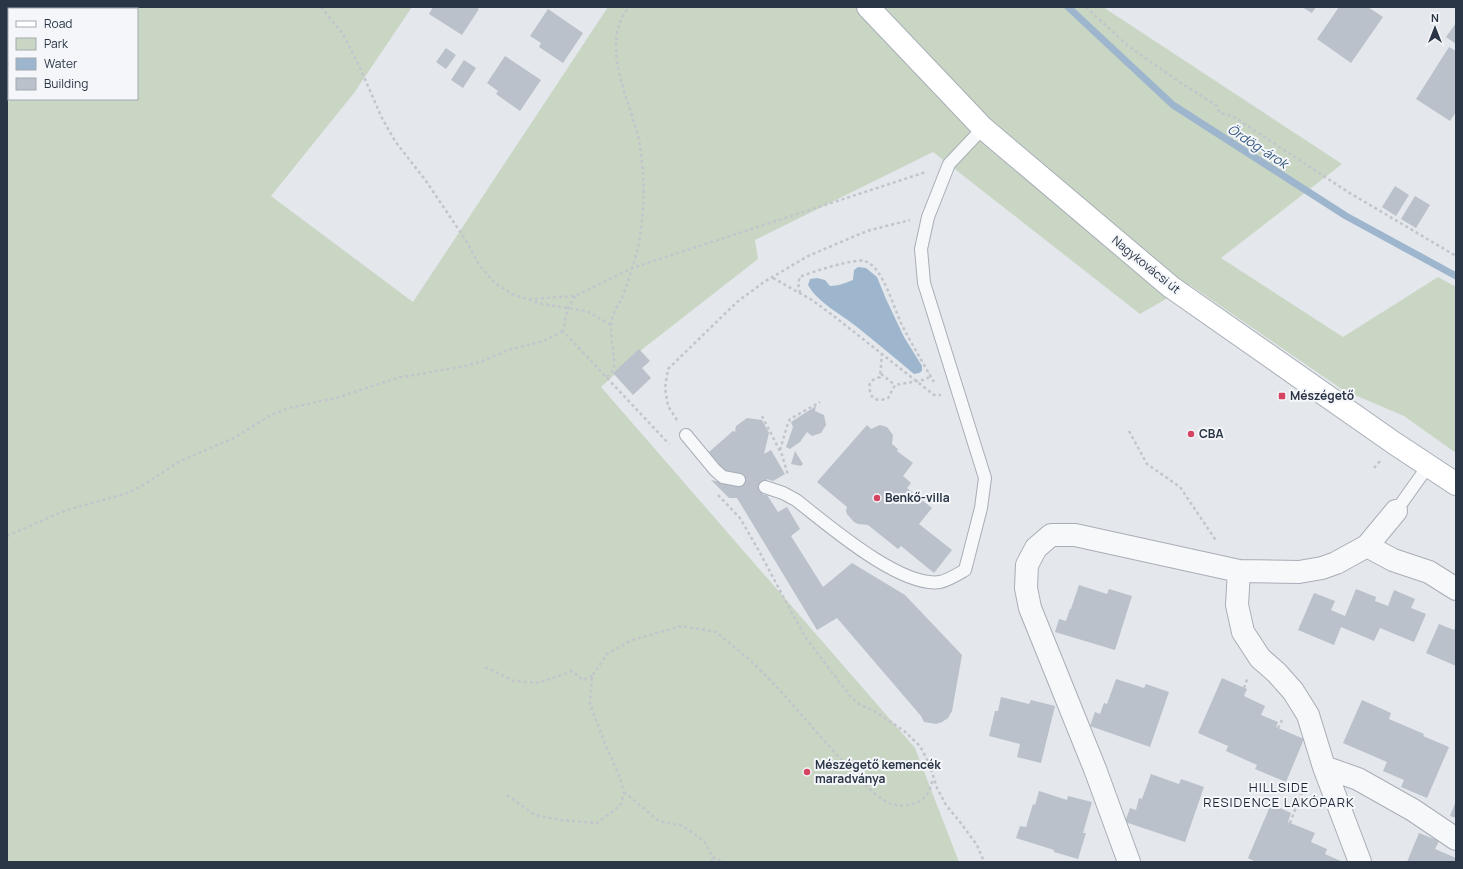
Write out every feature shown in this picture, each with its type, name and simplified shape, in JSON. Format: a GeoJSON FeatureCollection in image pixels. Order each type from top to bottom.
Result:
{"type":"FeatureCollection","features":[{"type":"Feature","properties":{"kind":"street","name":"Nagykovácsi út"},"geometry":{"type":"LineString","coordinates":[[868,7],[983,128],[1171,287],[1456,484]]}},
{"type":"Feature","properties":{"kind":"street"},"geometry":{"type":"LineString","coordinates":[[1129,862],[1095,769],[1030,608],[1026,588],[1027,565],[1036,548],[1051,535],[1075,535],[1236,570],[1299,572],[1343,560],[1367,546],[1396,511]]}},
{"type":"Feature","properties":{"kind":"street"},"geometry":{"type":"LineString","coordinates":[[1367,546],[1393,560],[1429,572],[1456,589]]}},
{"type":"Feature","properties":{"kind":"street"},"geometry":{"type":"LineString","coordinates":[[1236,570],[1237,605],[1243,632],[1260,658],[1277,673],[1293,691],[1308,715],[1324,768],[1360,862]]}},
{"type":"Feature","properties":{"kind":"street"},"geometry":{"type":"LineString","coordinates":[[1324,768],[1358,779],[1413,810],[1456,839]]}},
{"type":"Feature","properties":{"kind":"lane"},"geometry":{"type":"LineString","coordinates":[[765,487],[783,493],[796,500],[871,557],[900,572],[924,581],[940,582],[966,570],[981,508],[985,478],[924,283],[921,249],[928,217],[949,164],[983,128]]}},
{"type":"Feature","properties":{"kind":"lane"},"geometry":{"type":"LineString","coordinates":[[686,435],[715,470],[723,477],[739,480]]}},
{"type":"Feature","properties":{"kind":"lane"},"geometry":{"type":"LineString","coordinates":[[1396,511],[1428,466]]}},
{"type":"Feature","properties":{"kind":"path"},"geometry":{"type":"LineString","coordinates":[[320,7],[343,34],[382,118],[395,141],[426,181],[467,242],[479,265],[495,283],[512,294],[542,304],[587,311],[611,325]]}},
{"type":"Feature","properties":{"kind":"path"},"geometry":{"type":"LineString","coordinates":[[607,378],[614,368],[611,325],[612,317],[620,301],[632,268],[641,231],[644,190],[640,146],[617,63],[616,43],[619,24],[629,7]]}},
{"type":"Feature","properties":{"kind":"path"},"geometry":{"type":"LineString","coordinates":[[1086,7],[1128,46],[1217,106],[1219,112],[1234,117],[1348,192],[1456,256]]}},
{"type":"Feature","properties":{"kind":"path"},"geometry":{"type":"LineString","coordinates":[[526,299],[575,296],[632,268],[949,164]]}},
{"type":"Feature","properties":{"kind":"path"},"geometry":{"type":"LineString","coordinates":[[686,435],[668,406],[665,388],[668,369],[737,302],[773,277],[808,256],[867,231],[928,217]]}},
{"type":"Feature","properties":{"kind":"path"},"geometry":{"type":"LineString","coordinates":[[800,293],[798,283],[800,277],[812,271],[854,260],[864,261],[873,265],[883,281],[902,324],[937,387]]}},
{"type":"Feature","properties":{"kind":"path"},"geometry":{"type":"LineString","coordinates":[[773,277],[835,317],[934,394],[939,396],[945,394],[940,391]]}},
{"type":"Feature","properties":{"kind":"path"},"geometry":{"type":"LineString","coordinates":[[563,331],[568,307],[575,296]]}},
{"type":"Feature","properties":{"kind":"path"},"geometry":{"type":"LineString","coordinates":[[563,331],[672,447]]}},
{"type":"Feature","properties":{"kind":"path"},"geometry":{"type":"LineString","coordinates":[[7,536],[64,510],[128,493],[145,484],[180,461],[234,438],[271,415],[289,408],[341,396],[397,378],[454,368],[483,361],[508,350],[543,340],[563,331]]}},
{"type":"Feature","properties":{"kind":"path"},"geometry":{"type":"LineString","coordinates":[[882,353],[881,374],[880,377],[874,379],[870,386],[870,394],[872,397],[880,400],[888,398],[895,385]]}},
{"type":"Feature","properties":{"kind":"path"},"geometry":{"type":"LineString","coordinates":[[881,374],[895,385],[928,378],[929,373]]}},
{"type":"Feature","properties":{"kind":"path"},"geometry":{"type":"LineString","coordinates":[[780,451],[790,419],[820,402]]}},
{"type":"Feature","properties":{"kind":"path"},"geometry":{"type":"LineString","coordinates":[[762,416],[780,451],[789,474],[783,493]]}},
{"type":"Feature","properties":{"kind":"path"},"geometry":{"type":"LineString","coordinates":[[1129,432],[1147,464],[1180,488],[1236,570]]}},
{"type":"Feature","properties":{"kind":"path"},"geometry":{"type":"LineString","coordinates":[[713,490],[740,518],[811,646],[853,700],[894,724],[920,746],[946,805],[976,845],[984,862]]}},
{"type":"Feature","properties":{"kind":"path"},"geometry":{"type":"LineString","coordinates":[[722,862],[713,857],[704,841],[683,826],[659,821],[624,792],[619,775],[605,744],[590,704],[592,676],[607,654],[632,640],[682,626],[716,632],[751,661],[776,686],[853,774],[888,803],[900,806],[921,801],[929,792],[934,779]]}},
{"type":"Feature","properties":{"kind":"path"},"geometry":{"type":"LineString","coordinates":[[484,667],[514,681],[539,683],[572,671],[583,680],[592,676]]}},
{"type":"Feature","properties":{"kind":"path"},"geometry":{"type":"LineString","coordinates":[[507,795],[535,815],[560,820],[597,823],[620,804],[624,792]]}},
{"type":"Feature","properties":{"kind":"path"},"geometry":{"type":"LineString","coordinates":[[712,862],[713,857]]}},
{"type":"Feature","properties":{"kind":"green space"},"geometry":{"type":"Polygon","coordinates":[[[7,7],[412,7],[354,93],[271,196],[413,302],[608,7],[1103,7],[1342,164],[1221,258],[1343,337],[1438,277],[1456,287],[1456,453],[1404,416],[1343,390],[1190,285],[1140,314],[933,152],[755,240],[758,259],[640,351],[601,387],[915,748],[959,862],[7,862],[7,7]]]}},
{"type":"Feature","properties":{"kind":"water"},"geometry":{"type":"Polygon","coordinates":[[[858,267],[866,268],[877,277],[904,337],[922,366],[922,371],[919,373],[914,374],[857,327],[824,303],[808,285],[810,279],[817,278],[825,280],[830,286],[839,285],[853,280],[854,270],[858,267]]]}},
{"type":"Feature","properties":{"kind":"building"},"geometry":{"type":"Polygon","coordinates":[[[433,7],[476,7],[479,9],[462,35],[429,14],[433,7]]]}},
{"type":"Feature","properties":{"kind":"building"},"geometry":{"type":"Polygon","coordinates":[[[1302,7],[1316,7],[1312,13],[1302,7]]]}},
{"type":"Feature","properties":{"kind":"building"},"geometry":{"type":"Polygon","coordinates":[[[1339,7],[1368,7],[1383,17],[1351,63],[1317,39],[1339,7]]]}},
{"type":"Feature","properties":{"kind":"building"},"geometry":{"type":"Polygon","coordinates":[[[548,9],[583,33],[563,63],[539,47],[541,43],[530,36],[548,9]]]}},
{"type":"Feature","properties":{"kind":"building"},"geometry":{"type":"Polygon","coordinates":[[[1456,23],[1456,44],[1446,37],[1456,23]]]}},
{"type":"Feature","properties":{"kind":"building"},"geometry":{"type":"Polygon","coordinates":[[[1449,47],[1456,51],[1456,112],[1450,121],[1416,99],[1449,47]]]}},
{"type":"Feature","properties":{"kind":"building"},"geometry":{"type":"Polygon","coordinates":[[[446,48],[456,55],[446,69],[436,62],[446,48]]]}},
{"type":"Feature","properties":{"kind":"building"},"geometry":{"type":"Polygon","coordinates":[[[505,56],[541,80],[520,111],[496,94],[498,91],[487,83],[505,56]]]}},
{"type":"Feature","properties":{"kind":"building"},"geometry":{"type":"Polygon","coordinates":[[[464,60],[476,68],[463,88],[451,80],[464,60]]]}},
{"type":"Feature","properties":{"kind":"building"},"geometry":{"type":"Polygon","coordinates":[[[1395,186],[1409,195],[1396,216],[1382,207],[1395,186]]]}},
{"type":"Feature","properties":{"kind":"building"},"geometry":{"type":"Polygon","coordinates":[[[1415,196],[1430,205],[1416,228],[1401,219],[1415,196]]]}},
{"type":"Feature","properties":{"kind":"building"},"geometry":{"type":"Polygon","coordinates":[[[639,349],[650,361],[642,368],[651,378],[633,395],[613,373],[639,349]]]}},
{"type":"Feature","properties":{"kind":"building"},"geometry":{"type":"Polygon","coordinates":[[[816,406],[815,411],[824,415],[826,425],[821,433],[812,436],[807,432],[800,442],[790,449],[786,447],[793,427],[791,422],[816,406]]]}},
{"type":"Feature","properties":{"kind":"building"},"geometry":{"type":"Polygon","coordinates":[[[747,418],[762,420],[769,433],[764,454],[771,450],[785,474],[773,481],[767,479],[763,495],[767,495],[778,512],[787,507],[800,529],[791,536],[823,587],[852,563],[905,595],[962,655],[952,711],[948,718],[942,722],[936,724],[924,722],[921,716],[837,618],[817,630],[737,498],[729,498],[711,480],[738,486],[740,475],[725,472],[709,452],[733,431],[735,432],[736,426],[747,418]]]}},
{"type":"Feature","properties":{"kind":"building","name":"Benkő-villa"},"geometry":{"type":"Polygon","coordinates":[[[867,425],[871,429],[880,425],[887,427],[893,435],[892,444],[898,449],[897,451],[913,463],[903,476],[911,483],[907,488],[932,508],[919,524],[952,550],[934,573],[901,546],[898,549],[868,525],[854,522],[847,514],[847,507],[817,482],[867,425]]]}},
{"type":"Feature","properties":{"kind":"building"},"geometry":{"type":"Polygon","coordinates":[[[795,451],[803,464],[801,466],[791,464],[795,451]]]}},
{"type":"Feature","properties":{"kind":"building"},"geometry":{"type":"Polygon","coordinates":[[[1079,585],[1107,594],[1109,589],[1132,596],[1115,650],[1055,632],[1059,619],[1066,621],[1079,585]]]}},
{"type":"Feature","properties":{"kind":"building"},"geometry":{"type":"Polygon","coordinates":[[[1356,589],[1376,597],[1375,601],[1388,606],[1394,590],[1415,599],[1411,608],[1426,614],[1414,642],[1380,628],[1374,641],[1341,627],[1334,645],[1298,630],[1314,593],[1335,601],[1331,610],[1345,616],[1356,589]]]}},
{"type":"Feature","properties":{"kind":"building"},"geometry":{"type":"Polygon","coordinates":[[[1439,624],[1454,630],[1456,626],[1456,666],[1426,653],[1439,624]]]}},
{"type":"Feature","properties":{"kind":"building"},"geometry":{"type":"Polygon","coordinates":[[[1222,678],[1247,689],[1244,696],[1265,706],[1261,715],[1278,722],[1276,727],[1304,739],[1286,782],[1255,769],[1257,765],[1226,751],[1228,746],[1198,733],[1222,678]]]}},
{"type":"Feature","properties":{"kind":"building"},"geometry":{"type":"Polygon","coordinates":[[[1116,679],[1144,688],[1146,684],[1169,692],[1150,747],[1090,726],[1095,712],[1100,714],[1104,703],[1107,704],[1116,679]]]}},
{"type":"Feature","properties":{"kind":"building"},"geometry":{"type":"Polygon","coordinates":[[[1001,697],[1029,704],[1031,700],[1055,706],[1041,763],[1017,757],[1020,744],[989,736],[995,711],[998,711],[1001,697]]]}},
{"type":"Feature","properties":{"kind":"building"},"geometry":{"type":"Polygon","coordinates":[[[1362,700],[1391,713],[1389,719],[1424,734],[1423,736],[1449,747],[1427,798],[1401,787],[1404,780],[1383,771],[1387,762],[1343,743],[1362,700]]]}},
{"type":"Feature","properties":{"kind":"building"},"geometry":{"type":"Polygon","coordinates":[[[1151,774],[1179,784],[1181,779],[1204,787],[1185,842],[1125,822],[1130,808],[1136,810],[1139,798],[1142,799],[1151,774]]]}},
{"type":"Feature","properties":{"kind":"building"},"geometry":{"type":"Polygon","coordinates":[[[1039,791],[1067,800],[1068,796],[1092,802],[1083,833],[1086,833],[1078,859],[1016,838],[1020,826],[1026,827],[1033,804],[1035,805],[1039,791]]]}},
{"type":"Feature","properties":{"kind":"building"},"geometry":{"type":"Polygon","coordinates":[[[1456,801],[1456,818],[1450,816],[1456,801]]]}},
{"type":"Feature","properties":{"kind":"building"},"geometry":{"type":"Polygon","coordinates":[[[1271,804],[1291,813],[1288,822],[1315,833],[1311,842],[1327,849],[1325,854],[1343,862],[1256,862],[1248,858],[1271,804]]]}},
{"type":"Feature","properties":{"kind":"building"},"geometry":{"type":"Polygon","coordinates":[[[1419,833],[1439,841],[1435,849],[1456,858],[1456,862],[1407,862],[1419,833]]]}},
{"type":"Feature","properties":{"kind":"waterway","name":"Ördög-árok"},"geometry":{"type":"LineString","coordinates":[[1068,7],[1173,105],[1346,216],[1456,276]]}},
{"type":"Feature","properties":{"kind":"place","name":"Mészégető"},"geometry":{"type":"Point","coordinates":[1282,396]}},
{"type":"Feature","properties":{"kind":"place","name":"CBA"},"geometry":{"type":"Point","coordinates":[1191,434]}},
{"type":"Feature","properties":{"kind":"place","name":"Benkő-villa"},"geometry":{"type":"Point","coordinates":[877,498]}},
{"type":"Feature","properties":{"kind":"place","name":"Mészégető kemencék maradványa"},"geometry":{"type":"Point","coordinates":[807,772]}},
{"type":"Feature","properties":{"kind":"district","name":"HILLSIDE RESIDENCE LAKÓPARK"},"geometry":{"type":"Point","coordinates":[1279,794]}}]}
